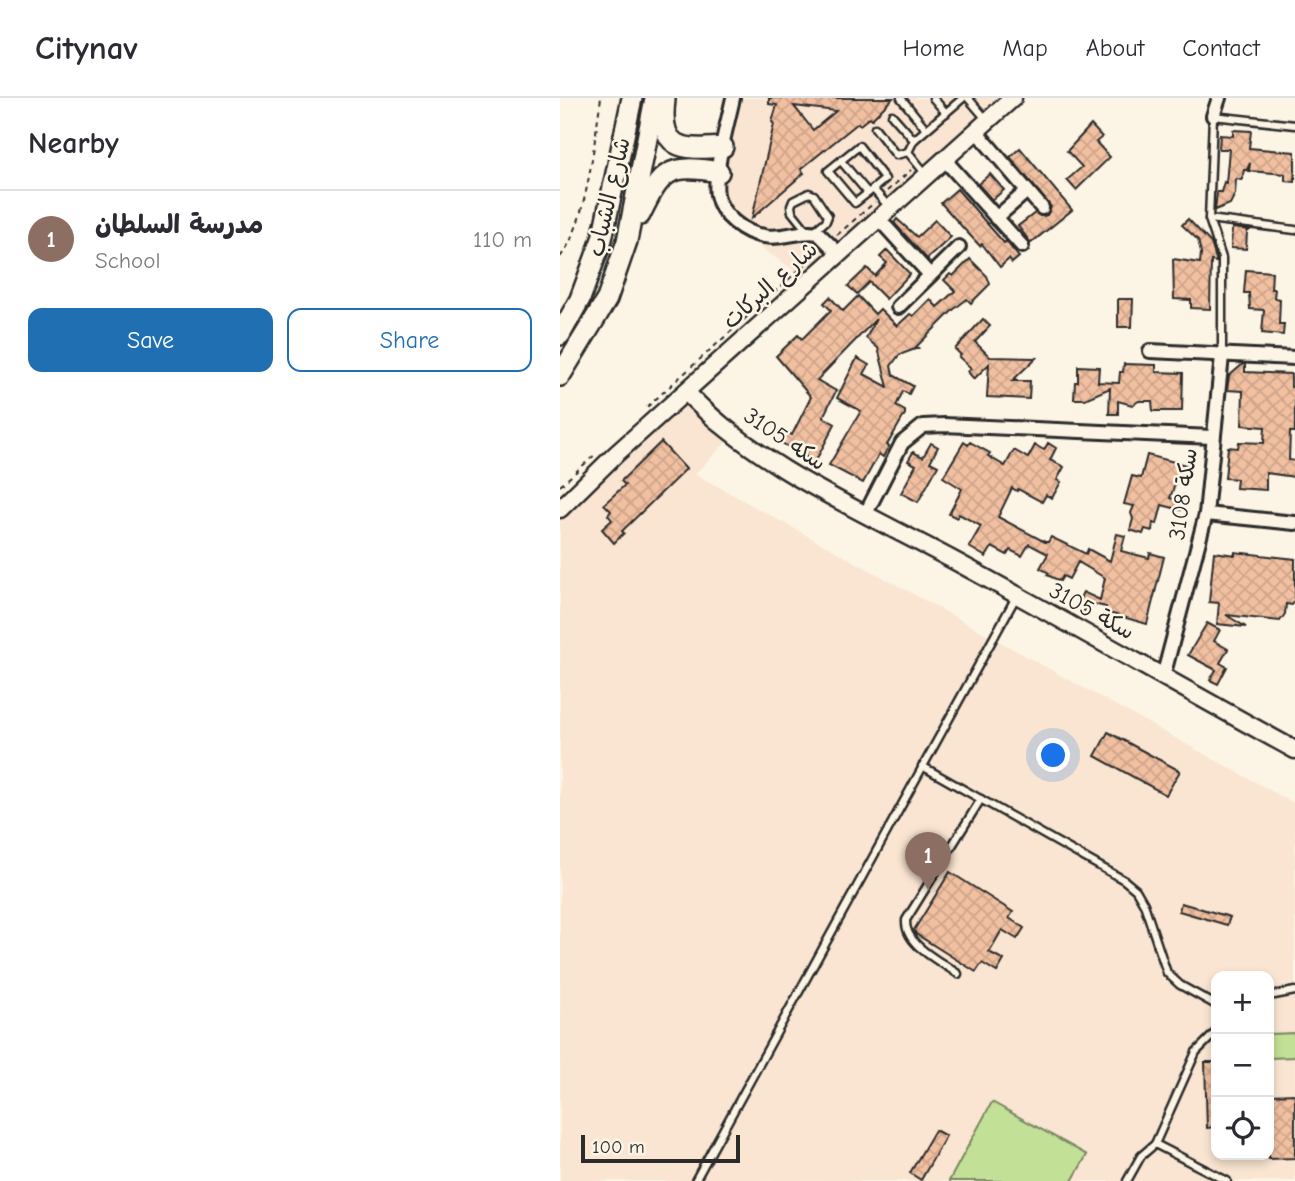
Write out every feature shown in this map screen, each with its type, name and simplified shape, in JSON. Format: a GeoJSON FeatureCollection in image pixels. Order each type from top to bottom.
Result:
{"type":"FeatureCollection","features":[{"type":"Feature","properties":{"kind":"main road","name":"شارع الشباب"},"geometry":{"type":"LineString","coordinates":[[560,335],[580,299],[602,239],[632,98]]}},
{"type":"Feature","properties":{"kind":"main road","name":"شارع الشباب"},"geometry":{"type":"LineString","coordinates":[[560,376],[607,299],[626,241],[655,98]]}},
{"type":"Feature","properties":{"kind":"main road"},"geometry":{"type":"LineString","coordinates":[[665,98],[662,120],[664,129],[675,144],[690,148],[723,147]]}},
{"type":"Feature","properties":{"kind":"main road"},"geometry":{"type":"LineString","coordinates":[[626,241],[650,193],[669,173],[676,168],[690,167],[719,172]]}},
{"type":"Feature","properties":{"kind":"street"},"geometry":{"type":"LineString","coordinates":[[733,98],[716,188],[724,211],[748,231],[767,237],[811,232],[821,234],[833,248]]}},
{"type":"Feature","properties":{"kind":"street","name":"شارع البركات"},"geometry":{"type":"LineString","coordinates":[[560,509],[616,454],[686,392],[833,248],[922,170],[944,159],[1013,98]]}},
{"type":"Feature","properties":{"kind":"street"},"geometry":{"type":"LineString","coordinates":[[1213,116],[1219,98]]}},
{"type":"Feature","properties":{"kind":"street"},"geometry":{"type":"LineString","coordinates":[[982,126],[1042,208]]}},
{"type":"Feature","properties":{"kind":"street"},"geometry":{"type":"LineString","coordinates":[[944,159],[1022,246]]}},
{"type":"Feature","properties":{"kind":"street"},"geometry":{"type":"LineString","coordinates":[[996,218],[1027,191]]}},
{"type":"Feature","properties":{"kind":"street"},"geometry":{"type":"LineString","coordinates":[[882,207],[930,275]]}},
{"type":"Feature","properties":{"kind":"street"},"geometry":{"type":"LineString","coordinates":[[898,307],[959,247]]}},
{"type":"Feature","properties":{"kind":"street"},"geometry":{"type":"LineString","coordinates":[[1150,351],[1295,358]]}},
{"type":"Feature","properties":{"kind":"street","name":"سكة 3108"},"geometry":{"type":"LineString","coordinates":[[1163,677],[1206,514],[1222,356]]}},
{"type":"Feature","properties":{"kind":"street","name":"سكه 3105"},"geometry":{"type":"LineString","coordinates":[[686,392],[720,423],[800,479],[865,515]]}},
{"type":"Feature","properties":{"kind":"street"},"geometry":{"type":"LineString","coordinates":[[865,515],[902,443],[923,426],[1212,437]]}},
{"type":"Feature","properties":{"kind":"street"},"geometry":{"type":"LineString","coordinates":[[1206,514],[1295,523]]}},
{"type":"Feature","properties":{"kind":"street","name":"سكة 3105"},"geometry":{"type":"LineString","coordinates":[[865,515],[1295,750]]}},
{"type":"Feature","properties":{"kind":"lane"},"geometry":{"type":"LineString","coordinates":[[901,98],[926,129]]}},
{"type":"Feature","properties":{"kind":"lane"},"geometry":{"type":"LineString","coordinates":[[933,98],[946,113]]}},
{"type":"Feature","properties":{"kind":"lane"},"geometry":{"type":"LineString","coordinates":[[875,128],[896,155],[908,152],[914,140],[966,98],[982,126]]}},
{"type":"Feature","properties":{"kind":"lane"},"geometry":{"type":"LineString","coordinates":[[892,115],[914,140]]}},
{"type":"Feature","properties":{"kind":"lane"},"geometry":{"type":"LineString","coordinates":[[1222,356],[1222,258],[1209,219],[1213,116],[1295,125]]}},
{"type":"Feature","properties":{"kind":"lane"},"geometry":{"type":"LineString","coordinates":[[859,146],[885,179],[871,191],[855,204],[828,171],[859,146]]}},
{"type":"Feature","properties":{"kind":"lane"},"geometry":{"type":"LineString","coordinates":[[908,152],[922,170]]}},
{"type":"Feature","properties":{"kind":"lane"},"geometry":{"type":"LineString","coordinates":[[841,161],[871,191],[882,207]]}},
{"type":"Feature","properties":{"kind":"lane"},"geometry":{"type":"LineString","coordinates":[[809,192],[828,216],[811,232],[792,212],[791,206],[793,201],[809,192]]}},
{"type":"Feature","properties":{"kind":"lane"},"geometry":{"type":"LineString","coordinates":[[1209,219],[1295,230]]}},
{"type":"Feature","properties":{"kind":"lane"},"geometry":{"type":"LineString","coordinates":[[695,1181],[1017,596]]}},
{"type":"Feature","properties":{"kind":"lane"},"geometry":{"type":"LineString","coordinates":[[922,766],[1124,880],[1136,890],[1144,904],[1167,972],[1180,985],[1211,1002]]}},
{"type":"Feature","properties":{"kind":"lane"},"geometry":{"type":"LineString","coordinates":[[958,974],[911,940],[905,920],[981,799]]}},
{"type":"Feature","properties":{"kind":"lane"},"geometry":{"type":"LineString","coordinates":[[1274,995],[1295,991]]}},
{"type":"Feature","properties":{"kind":"lane"},"geometry":{"type":"LineString","coordinates":[[1127,1181],[1141,1156],[1155,1144],[1195,1052],[1214,1034]]}},
{"type":"Feature","properties":{"kind":"lane"},"geometry":{"type":"LineString","coordinates":[[1155,1144],[1227,1181]]}},
{"type":"Feature","properties":{"kind":"path"},"geometry":{"type":"LineString","coordinates":[[560,257],[573,236],[582,205],[601,98]]}},
{"type":"Feature","properties":{"kind":"path"},"geometry":{"type":"LineString","coordinates":[[640,413],[922,170]]}},
{"type":"Feature","properties":{"kind":"path"},"geometry":{"type":"LineString","coordinates":[[560,486],[600,450]]}},
{"type":"Feature","properties":{"kind":"shaded area"},"geometry":{"type":"Polygon","coordinates":[[[805,98],[814,109],[828,110],[828,98],[1013,98],[808,280],[744,236],[714,190],[722,99],[805,98]]]}},
{"type":"Feature","properties":{"kind":"shaded area"},"geometry":{"type":"Polygon","coordinates":[[[686,392],[730,438],[695,474],[1295,804],[1295,1181],[560,1181],[560,507],[686,392]]]}},
{"type":"Feature","properties":{"kind":"green space"},"geometry":{"type":"Polygon","coordinates":[[[1295,1033],[1295,1057],[1274,1058],[1274,1034],[1295,1033]]]}},
{"type":"Feature","properties":{"kind":"green space"},"geometry":{"type":"Polygon","coordinates":[[[992,1102],[1087,1155],[1072,1181],[949,1181],[992,1102]]]}},
{"type":"Feature","properties":{"kind":"building"},"geometry":{"type":"Polygon","coordinates":[[[769,98],[893,98],[872,119],[870,117],[860,125],[858,123],[801,169],[804,173],[752,218],[777,105],[769,104],[769,98]],[[794,106],[813,130],[836,111],[794,106]]]}},
{"type":"Feature","properties":{"kind":"building"},"geometry":{"type":"Polygon","coordinates":[[[1091,125],[1102,137],[1096,142],[1110,157],[1076,190],[1067,180],[1082,167],[1067,151],[1091,125]]]}},
{"type":"Feature","properties":{"kind":"building"},"geometry":{"type":"Polygon","coordinates":[[[1233,130],[1251,131],[1249,148],[1295,152],[1295,182],[1285,181],[1285,174],[1249,171],[1250,163],[1247,170],[1244,170],[1242,180],[1236,179],[1235,194],[1230,204],[1215,210],[1217,192],[1221,192],[1224,182],[1226,183],[1229,149],[1219,149],[1220,135],[1233,136],[1233,130]]]}},
{"type":"Feature","properties":{"kind":"building"},"geometry":{"type":"Polygon","coordinates":[[[1020,148],[1072,210],[1031,243],[1018,226],[1035,213],[1040,216],[1047,215],[1051,207],[1010,157],[1020,148]]]}},
{"type":"Feature","properties":{"kind":"building"},"geometry":{"type":"Polygon","coordinates":[[[990,174],[1004,190],[992,200],[978,184],[990,174]]]}},
{"type":"Feature","properties":{"kind":"building"},"geometry":{"type":"Polygon","coordinates":[[[957,189],[1019,257],[1012,263],[1009,259],[1000,267],[982,244],[980,246],[941,203],[957,189]]]}},
{"type":"Feature","properties":{"kind":"building"},"geometry":{"type":"Polygon","coordinates":[[[897,219],[917,237],[935,220],[951,237],[927,259],[894,223],[897,219]]]}},
{"type":"Feature","properties":{"kind":"building"},"geometry":{"type":"Polygon","coordinates":[[[1188,219],[1211,243],[1216,259],[1216,262],[1211,261],[1210,309],[1191,308],[1191,300],[1174,299],[1173,259],[1200,263],[1198,240],[1182,225],[1188,219]]]}},
{"type":"Feature","properties":{"kind":"building"},"geometry":{"type":"Polygon","coordinates":[[[1232,228],[1250,230],[1247,232],[1246,249],[1231,248],[1232,228]]]}},
{"type":"Feature","properties":{"kind":"building"},"geometry":{"type":"Polygon","coordinates":[[[887,250],[910,274],[886,299],[869,282],[857,294],[848,286],[867,268],[875,276],[887,263],[880,257],[887,250]]]}},
{"type":"Feature","properties":{"kind":"building"},"geometry":{"type":"Polygon","coordinates":[[[970,259],[987,276],[990,284],[971,303],[967,299],[953,310],[916,347],[918,348],[899,355],[891,366],[893,375],[913,386],[909,394],[903,391],[896,406],[905,411],[905,414],[883,457],[879,454],[863,483],[829,465],[861,411],[837,398],[857,358],[869,365],[864,374],[888,387],[878,348],[866,338],[876,319],[817,380],[836,391],[823,417],[835,424],[815,462],[780,442],[786,432],[792,435],[811,397],[776,356],[798,335],[802,339],[831,310],[824,303],[830,297],[843,311],[858,296],[875,314],[880,309],[897,326],[910,314],[913,316],[930,299],[937,307],[955,291],[944,280],[950,274],[953,276],[970,259]]]}},
{"type":"Feature","properties":{"kind":"building"},"geometry":{"type":"Polygon","coordinates":[[[1246,270],[1272,272],[1271,289],[1275,289],[1274,298],[1280,299],[1279,324],[1284,324],[1283,335],[1262,333],[1264,310],[1250,309],[1249,293],[1244,293],[1246,270]]]}},
{"type":"Feature","properties":{"kind":"building"},"geometry":{"type":"Polygon","coordinates":[[[1118,299],[1133,299],[1132,327],[1118,327],[1118,299]]]}},
{"type":"Feature","properties":{"kind":"building"},"geometry":{"type":"Polygon","coordinates":[[[983,319],[990,326],[975,342],[990,357],[1036,358],[1012,381],[1030,381],[1029,399],[987,397],[989,364],[974,379],[968,372],[971,368],[959,357],[961,355],[955,349],[983,319]]]}},
{"type":"Feature","properties":{"kind":"building"},"geometry":{"type":"Polygon","coordinates":[[[1124,364],[1156,365],[1156,372],[1183,373],[1182,411],[1153,411],[1152,401],[1139,401],[1132,405],[1118,401],[1118,414],[1109,414],[1110,388],[1085,399],[1074,399],[1078,366],[1099,367],[1098,382],[1119,383],[1124,364]]]}},
{"type":"Feature","properties":{"kind":"building"},"geometry":{"type":"Polygon","coordinates":[[[1243,364],[1245,372],[1291,374],[1291,387],[1295,387],[1295,432],[1290,432],[1289,460],[1295,461],[1295,477],[1266,473],[1266,490],[1236,488],[1237,479],[1225,478],[1228,447],[1238,448],[1239,442],[1264,443],[1265,427],[1242,425],[1243,391],[1227,390],[1229,376],[1243,364]]]}},
{"type":"Feature","properties":{"kind":"building"},"geometry":{"type":"Polygon","coordinates":[[[661,442],[686,469],[622,531],[624,533],[614,543],[602,529],[612,520],[608,515],[611,511],[604,504],[625,485],[621,481],[661,442]]]}},
{"type":"Feature","properties":{"kind":"building"},"geometry":{"type":"Polygon","coordinates":[[[964,442],[968,445],[970,442],[990,453],[988,456],[1005,466],[1014,450],[1028,458],[1035,445],[1044,450],[1048,443],[1056,448],[1050,460],[1064,467],[1057,480],[1061,482],[1052,498],[1046,495],[1042,502],[1012,488],[998,517],[1045,542],[1051,537],[1086,554],[1088,549],[1110,561],[1117,534],[1125,536],[1121,551],[1149,558],[1150,553],[1164,557],[1147,624],[1109,613],[1105,611],[1106,607],[1089,603],[1084,611],[1076,606],[1083,592],[1100,600],[1105,578],[1078,562],[1069,579],[1063,576],[1060,581],[1040,568],[1048,554],[1029,544],[1022,556],[1010,550],[1007,555],[992,547],[986,557],[969,547],[981,526],[959,514],[957,518],[949,514],[962,489],[943,477],[964,442]]]}},
{"type":"Feature","properties":{"kind":"building"},"geometry":{"type":"Polygon","coordinates":[[[931,443],[938,447],[930,462],[938,466],[918,502],[901,493],[916,465],[908,461],[913,452],[923,457],[931,443]]]}},
{"type":"Feature","properties":{"kind":"building"},"geometry":{"type":"Polygon","coordinates":[[[1147,455],[1186,465],[1183,482],[1176,481],[1170,498],[1183,501],[1181,510],[1162,505],[1157,524],[1153,523],[1152,531],[1145,529],[1143,534],[1130,530],[1134,506],[1124,504],[1132,476],[1141,478],[1147,455]]]}},
{"type":"Feature","properties":{"kind":"building"},"geometry":{"type":"Polygon","coordinates":[[[1214,552],[1295,559],[1295,601],[1292,605],[1286,604],[1285,614],[1280,621],[1226,615],[1246,627],[1217,624],[1219,603],[1209,602],[1214,552]]]}},
{"type":"Feature","properties":{"kind":"building"},"geometry":{"type":"Polygon","coordinates":[[[1207,623],[1220,630],[1214,641],[1228,649],[1220,663],[1227,667],[1218,684],[1210,680],[1216,670],[1188,655],[1207,623]]]}},
{"type":"Feature","properties":{"kind":"building"},"geometry":{"type":"Polygon","coordinates":[[[1108,732],[1180,771],[1166,795],[1095,756],[1108,732]]]}},
{"type":"Feature","properties":{"kind":"building"},"geometry":{"type":"Polygon","coordinates":[[[950,872],[1013,912],[1009,918],[1024,928],[1017,939],[1002,930],[989,952],[1004,960],[997,972],[982,963],[976,972],[916,934],[914,930],[950,872]]]}},
{"type":"Feature","properties":{"kind":"building"},"geometry":{"type":"Polygon","coordinates":[[[1181,903],[1230,917],[1227,925],[1179,911],[1181,903]]]}},
{"type":"Feature","properties":{"kind":"building"},"geometry":{"type":"Polygon","coordinates":[[[1205,1062],[1211,1062],[1211,1128],[1207,1128],[1205,1062]]]}},
{"type":"Feature","properties":{"kind":"building"},"geometry":{"type":"Polygon","coordinates":[[[1295,1094],[1295,1158],[1274,1159],[1274,1095],[1295,1094]]]}},
{"type":"Feature","properties":{"kind":"building"},"geometry":{"type":"Polygon","coordinates":[[[935,1130],[946,1136],[921,1180],[910,1173],[935,1130]]]}},
{"type":"Feature","properties":{"kind":"place","name":"مدرسة السلطان"},"geometry":{"type":"Point","coordinates":[928,890]}}]}
